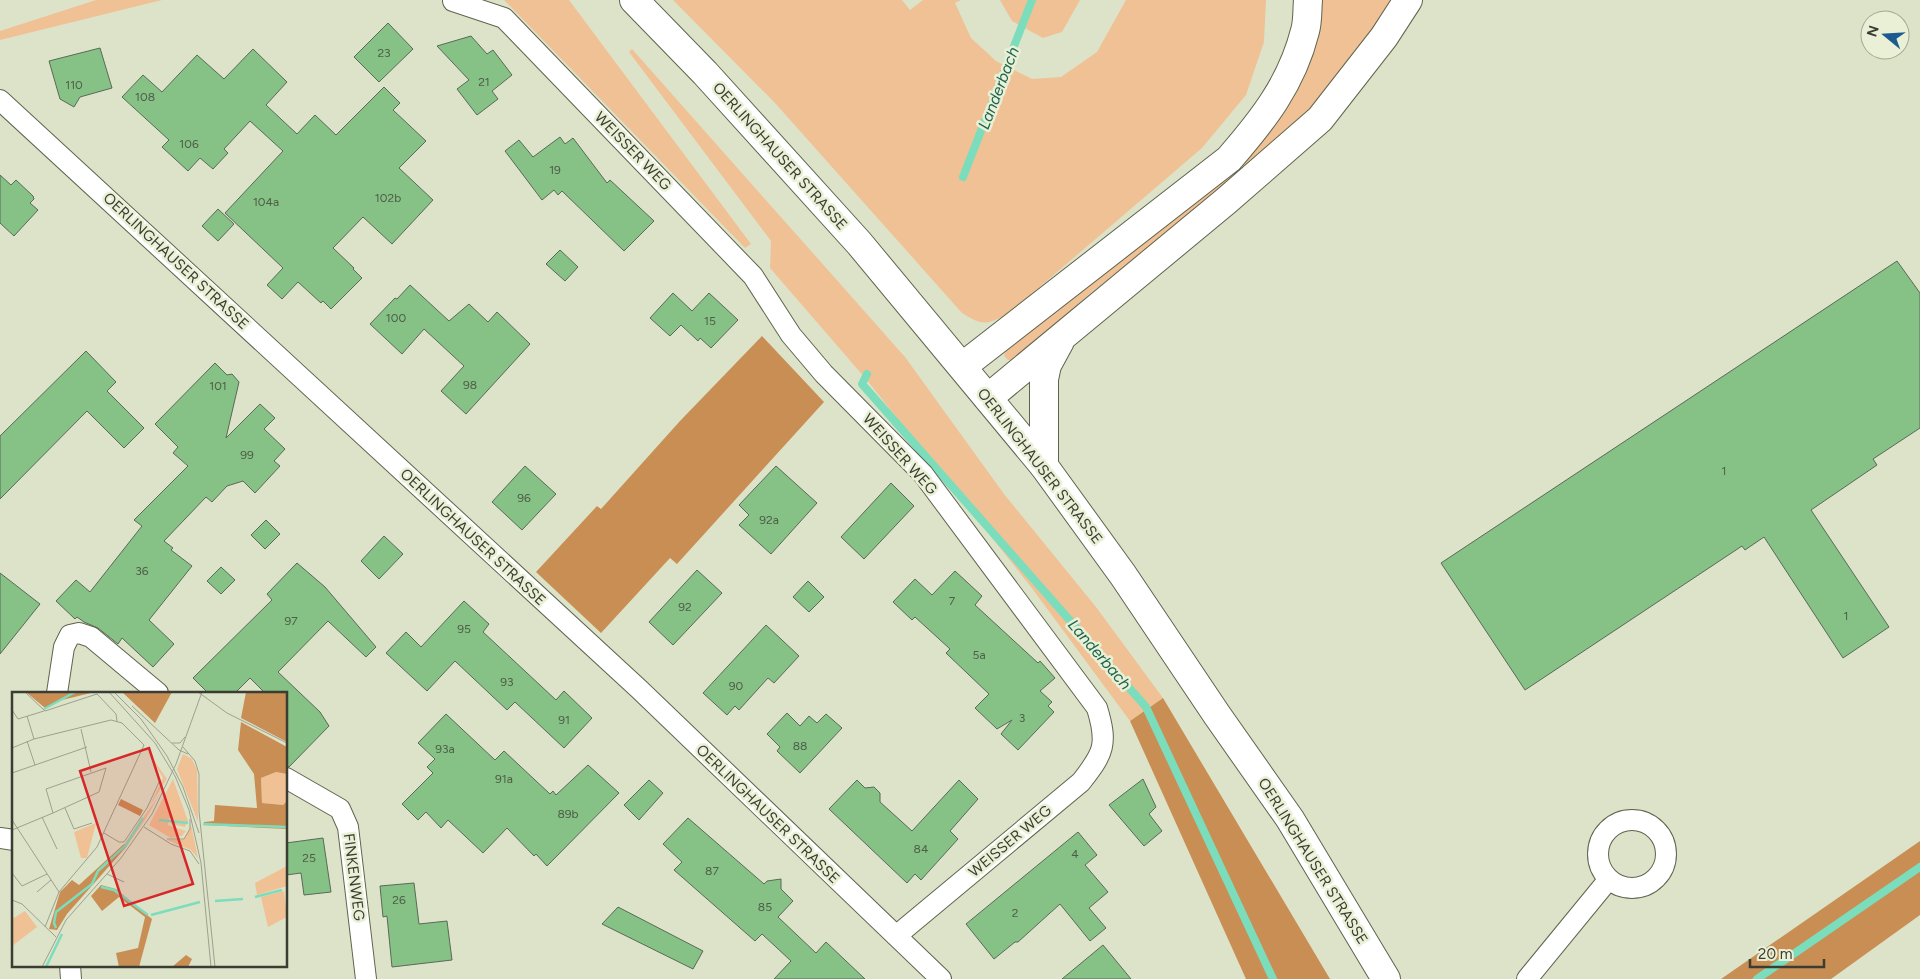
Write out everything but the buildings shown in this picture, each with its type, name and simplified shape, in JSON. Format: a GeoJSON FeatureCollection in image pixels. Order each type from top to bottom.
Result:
{"type":"FeatureCollection","features":[{"type":"Feature","properties":{"kind":"main road","name":"OERLINGHAUSER STRASSE"},"geometry":{"type":"LineString","coordinates":[[634,0],[705,73],[859,243],[963,366],[1044,466],[1123,575],[1217,715],[1290,819],[1386,979]]}},
{"type":"Feature","properties":{"kind":"main road"},"geometry":{"type":"LineString","coordinates":[[963,366],[1229,159],[1263,120],[1289,76],[1306,30],[1308,0]]}},
{"type":"Feature","properties":{"kind":"main road"},"geometry":{"type":"LineString","coordinates":[[988,398],[1226,201],[1320,119],[1384,37],[1408,0]]}},
{"type":"Feature","properties":{"kind":"main road"},"geometry":{"type":"LineString","coordinates":[[1044,466],[1044,379],[1047,364],[1063,335]]}},
{"type":"Feature","properties":{"kind":"street","name":"WEISSER WEG"},"geometry":{"type":"LineString","coordinates":[[453,1],[504,18],[753,276],[791,335],[824,374],[923,474],[1096,708],[1103,728],[1104,743],[1096,764],[1081,782],[896,936]]}},
{"type":"Feature","properties":{"kind":"street","name":"OERLINGHAUSER STRASSE"},"geometry":{"type":"LineString","coordinates":[[0,100],[638,689],[941,979]]}},
{"type":"Feature","properties":{"kind":"street"},"geometry":{"type":"LineString","coordinates":[[57,692],[64,647],[70,635],[78,633],[91,637],[157,692]]}},
{"type":"Feature","properties":{"kind":"street","name":"FINKENWEG"},"geometry":{"type":"LineString","coordinates":[[288,779],[340,809],[348,827],[366,979]]}},
{"type":"Feature","properties":{"kind":"street"},"geometry":{"type":"LineString","coordinates":[[1527,979],[1609,880]]}},
{"type":"Feature","properties":{"kind":"street"},"geometry":{"type":"LineString","coordinates":[[70,966],[71,979]]}},
{"type":"Feature","properties":{"kind":"shaded area"},"geometry":{"type":"Polygon","coordinates":[[[96,0],[162,0],[0,40],[0,31],[96,0]]]}},
{"type":"Feature","properties":{"kind":"shaded area"},"geometry":{"type":"Polygon","coordinates":[[[504,0],[569,0],[751,244],[745,248],[504,0]]]}},
{"type":"Feature","properties":{"kind":"shaded area"},"geometry":{"type":"Polygon","coordinates":[[[673,0],[902,0],[910,10],[923,0],[961,0],[955,3],[971,38],[996,61],[1032,79],[1061,77],[1097,52],[1126,0],[1266,0],[1264,42],[1246,95],[1202,148],[1008,314],[989,322],[980,322],[962,313],[775,103],[673,0]]]}},
{"type":"Feature","properties":{"kind":"shaded area"},"geometry":{"type":"Polygon","coordinates":[[[1000,0],[1080,0],[1062,32],[1043,38],[1012,21],[1000,0]]]}},
{"type":"Feature","properties":{"kind":"shaded area"},"geometry":{"type":"Polygon","coordinates":[[[1320,0],[1393,0],[1364,44],[1312,108],[1207,202],[1094,290],[1014,360],[1008,360],[1004,356],[1007,347],[1208,192],[1320,0]]]}},
{"type":"Feature","properties":{"kind":"shaded area"},"geometry":{"type":"Polygon","coordinates":[[[632,49],[905,357],[1004,494],[1096,607],[1163,698],[1130,721],[1031,587],[866,379],[770,268],[771,241],[629,52],[632,49]]]}},
{"type":"Feature","properties":{"kind":"shaded area"},"geometry":{"type":"Polygon","coordinates":[[[762,336],[824,402],[677,564],[670,558],[601,633],[536,572],[597,506],[601,509],[680,421],[762,336]]]}},
{"type":"Feature","properties":{"kind":"shaded area"},"geometry":{"type":"Polygon","coordinates":[[[1163,698],[1330,979],[1246,979],[1130,721],[1163,698]]]}},
{"type":"Feature","properties":{"kind":"shaded area"},"geometry":{"type":"Polygon","coordinates":[[[1920,841],[1920,915],[1831,979],[1721,979],[1920,841]]]}},
{"type":"Feature","properties":{"kind":"waterway","name":"Landerbach"},"geometry":{"type":"LineString","coordinates":[[963,177],[1032,0]]}},
{"type":"Feature","properties":{"kind":"waterway","name":"Landerbach"},"geometry":{"type":"LineString","coordinates":[[867,374],[862,384],[1146,707],[1273,979]]}},
{"type":"Feature","properties":{"kind":"waterway"},"geometry":{"type":"LineString","coordinates":[[1757,979],[1920,867]]}}]}
